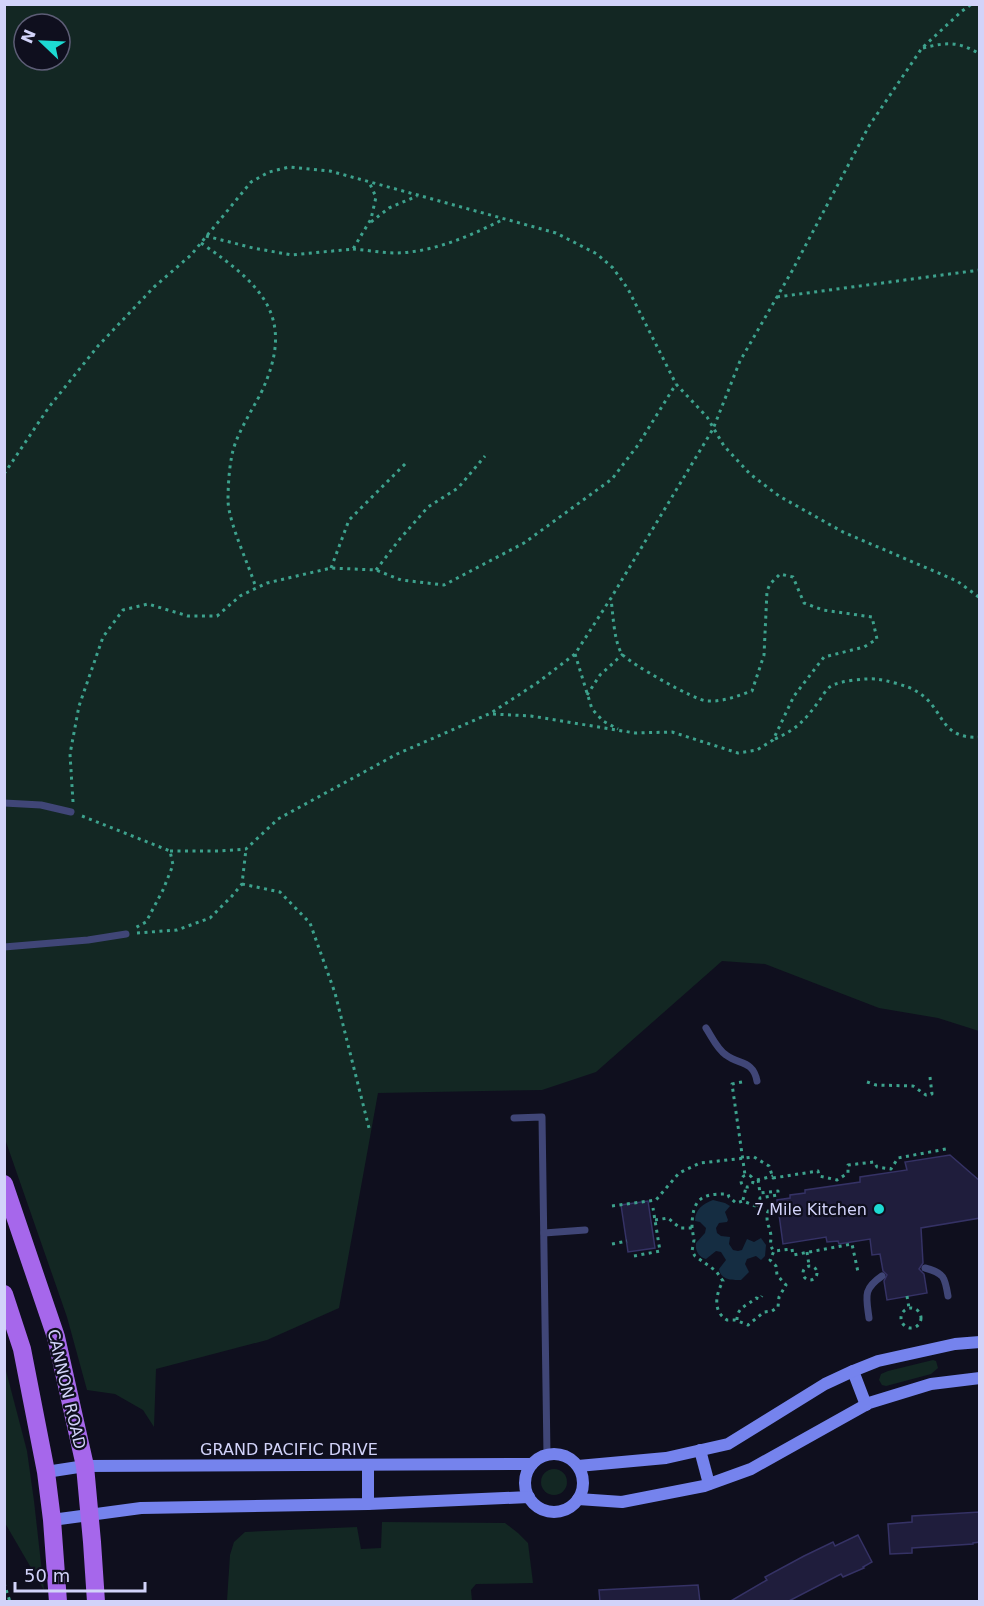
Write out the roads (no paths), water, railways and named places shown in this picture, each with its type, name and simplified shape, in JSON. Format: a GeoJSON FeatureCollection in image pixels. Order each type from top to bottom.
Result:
{"type":"FeatureCollection","features":[{"type":"Feature","properties":{"kind":"main road","name":"CANNON ROAD"},"geometry":{"type":"LineString","coordinates":[[4,1184],[56,1337],[85,1466],[96,1602]]}},
{"type":"Feature","properties":{"kind":"main road"},"geometry":{"type":"LineString","coordinates":[[4,1294],[22,1349],[46,1472],[58,1602]]}},
{"type":"Feature","properties":{"kind":"street"},"geometry":{"type":"LineString","coordinates":[[578,1466],[666,1458],[728,1444],[825,1384],[853,1371],[889,1359],[955,1344],[980,1342]]}},
{"type":"Feature","properties":{"kind":"street"},"geometry":{"type":"LineString","coordinates":[[853,1371],[866,1405]]}},
{"type":"Feature","properties":{"kind":"street"},"geometry":{"type":"LineString","coordinates":[[578,1499],[622,1502],[709,1484],[751,1469],[866,1405],[931,1384],[980,1378]]}},
{"type":"Feature","properties":{"kind":"street"},"geometry":{"type":"LineString","coordinates":[[700,1450],[709,1484]]}},
{"type":"Feature","properties":{"kind":"street"},"geometry":{"type":"LineString","coordinates":[[547,1455],[564,1456],[578,1466],[583,1483],[578,1499],[567,1509],[552,1512],[540,1508],[529,1497],[525,1480],[532,1464],[547,1455]]}},
{"type":"Feature","properties":{"kind":"street","name":"GRAND PACIFIC DRIVE"},"geometry":{"type":"LineString","coordinates":[[46,1472],[85,1466],[532,1464]]}},
{"type":"Feature","properties":{"kind":"street"},"geometry":{"type":"LineString","coordinates":[[368,1466],[368,1504]]}},
{"type":"Feature","properties":{"kind":"street"},"geometry":{"type":"LineString","coordinates":[[52,1520],[141,1508],[368,1504],[529,1497]]}},
{"type":"Feature","properties":{"kind":"lane"},"geometry":{"type":"LineString","coordinates":[[4,803],[41,806],[71,812]]}},
{"type":"Feature","properties":{"kind":"lane"},"geometry":{"type":"LineString","coordinates":[[4,947],[88,940],[126,934]]}},
{"type":"Feature","properties":{"kind":"lane"},"geometry":{"type":"LineString","coordinates":[[706,1028],[722,1052],[748,1065],[756,1075],[757,1081]]}},
{"type":"Feature","properties":{"kind":"lane"},"geometry":{"type":"LineString","coordinates":[[514,1118],[543,1116],[547,1455]]}},
{"type":"Feature","properties":{"kind":"lane"},"geometry":{"type":"LineString","coordinates":[[544,1233],[585,1230]]}},
{"type":"Feature","properties":{"kind":"lane"},"geometry":{"type":"LineString","coordinates":[[925,1268],[938,1272],[945,1279],[948,1296]]}},
{"type":"Feature","properties":{"kind":"lane"},"geometry":{"type":"LineString","coordinates":[[869,1318],[866,1296],[870,1284],[882,1276]]}},
{"type":"Feature","properties":{"kind":"water"},"geometry":{"type":"Polygon","coordinates":[[[713,1200],[730,1206],[725,1212],[727,1222],[719,1223],[716,1228],[717,1233],[721,1236],[730,1237],[729,1244],[733,1250],[742,1250],[747,1239],[754,1242],[761,1238],[766,1245],[765,1256],[761,1260],[756,1256],[747,1259],[745,1264],[749,1272],[741,1280],[724,1277],[720,1273],[719,1269],[726,1260],[721,1252],[716,1251],[706,1259],[701,1257],[697,1251],[696,1243],[705,1233],[706,1228],[700,1222],[695,1221],[696,1213],[703,1205],[713,1200]]]}},
{"type":"Feature","properties":{"kind":"place","name":"7 Mile Kitchen"},"geometry":{"type":"Point","coordinates":[879,1209]}}]}
